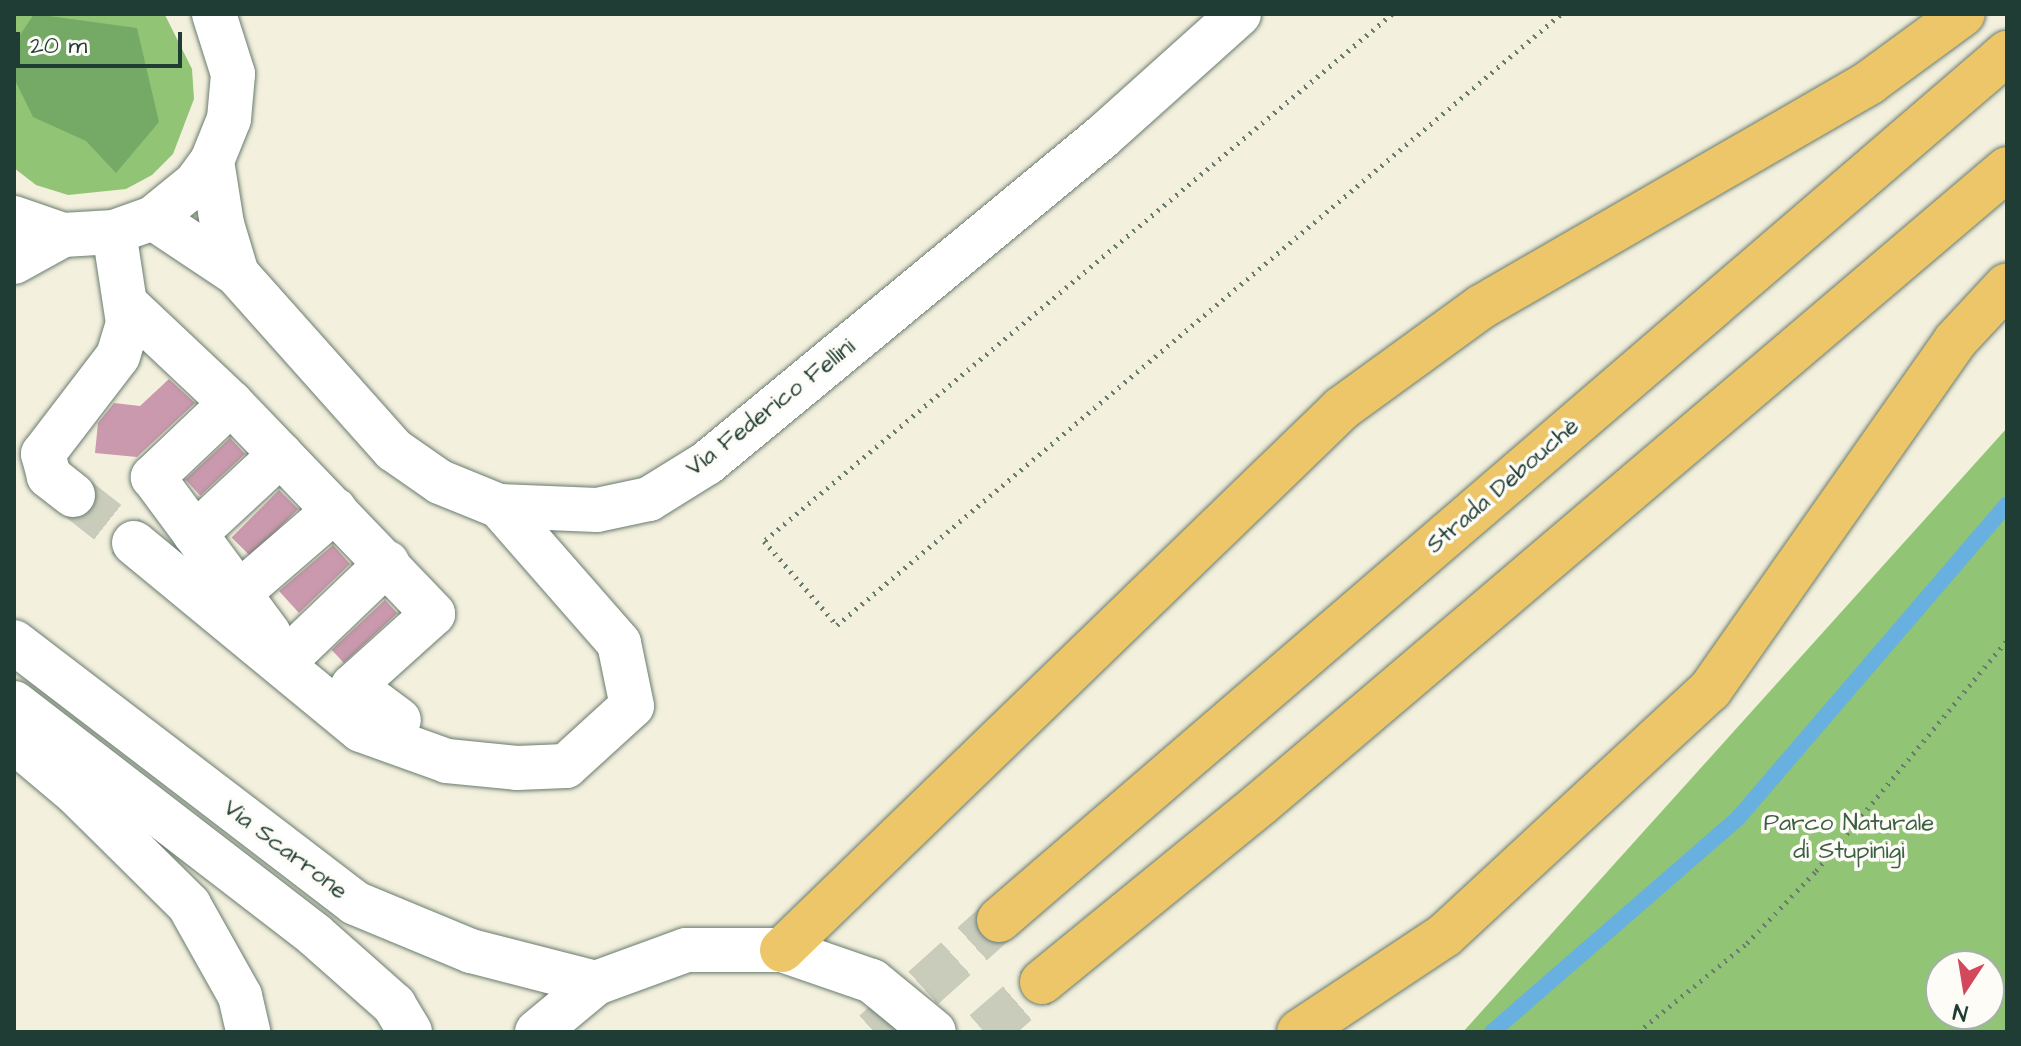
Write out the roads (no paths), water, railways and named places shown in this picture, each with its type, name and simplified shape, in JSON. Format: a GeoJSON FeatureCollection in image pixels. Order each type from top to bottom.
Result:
{"type":"FeatureCollection","features":[{"type":"Feature","properties":{"kind":"main road"},"geometry":{"type":"LineString","coordinates":[[782,950],[1342,408],[1481,307],[1870,82],[1963,14]]}},
{"type":"Feature","properties":{"kind":"main road","name":"Strada Debouchè"},"geometry":{"type":"LineString","coordinates":[[999,920],[2007,53]]}},
{"type":"Feature","properties":{"kind":"main road"},"geometry":{"type":"LineString","coordinates":[[1042,982],[1272,795],[2007,169]]}},
{"type":"Feature","properties":{"kind":"main road"},"geometry":{"type":"LineString","coordinates":[[1299,1032],[1445,935],[1710,690],[1955,341],[2007,285]]}},
{"type":"Feature","properties":{"kind":"street","name":"Via Federico Fellini"},"geometry":{"type":"LineString","coordinates":[[133,225],[237,274],[394,450],[440,482],[499,506],[597,510],[649,499],[707,463],[1102,137],[1239,14]]}},
{"type":"Feature","properties":{"kind":"street"},"geometry":{"type":"LineString","coordinates":[[14,262],[63,235],[133,225],[186,193],[212,161],[229,119],[233,74],[222,20]]}},
{"type":"Feature","properties":{"kind":"street","name":"Via Federico Fellini"},"geometry":{"type":"LineString","coordinates":[[212,161],[222,224],[237,274]]}},
{"type":"Feature","properties":{"kind":"street"},"geometry":{"type":"LineString","coordinates":[[14,218],[63,235]]}},
{"type":"Feature","properties":{"kind":"street"},"geometry":{"type":"LineString","coordinates":[[73,495],[49,476],[43,454],[118,356],[128,323],[126,304],[133,225]]}},
{"type":"Feature","properties":{"kind":"street"},"geometry":{"type":"LineString","coordinates":[[126,304],[231,403],[433,614],[353,686],[388,716],[447,739],[517,752],[563,748],[605,731]]}},
{"type":"Feature","properties":{"kind":"street"},"geometry":{"type":"LineString","coordinates":[[231,403],[153,477],[299,675]]}},
{"type":"Feature","properties":{"kind":"street"},"geometry":{"type":"LineString","coordinates":[[195,534],[281,454]]}},
{"type":"Feature","properties":{"kind":"street"},"geometry":{"type":"LineString","coordinates":[[134,543],[299,675],[361,730],[447,761],[517,768],[566,766],[632,706],[619,643],[499,506]]}},
{"type":"Feature","properties":{"kind":"street"},"geometry":{"type":"LineString","coordinates":[[239,593],[335,510]]}},
{"type":"Feature","properties":{"kind":"street"},"geometry":{"type":"LineString","coordinates":[[299,675],[387,563]]}},
{"type":"Feature","properties":{"kind":"street","name":"Via Scarrone"},"geometry":{"type":"LineString","coordinates":[[14,642],[355,903],[471,951],[596,983]]}},
{"type":"Feature","properties":{"kind":"street","name":"Via Scarrone"},"geometry":{"type":"LineString","coordinates":[[14,703],[315,935],[394,1005],[410,1032]]}},
{"type":"Feature","properties":{"kind":"street"},"geometry":{"type":"LineString","coordinates":[[14,741],[76,793],[189,905],[240,996],[248,1032]]}},
{"type":"Feature","properties":{"kind":"street"},"geometry":{"type":"LineString","coordinates":[[537,1032],[596,983],[686,950],[782,950],[872,981],[934,1032]]}},
{"type":"Feature","properties":{"kind":"waterway"},"geometry":{"type":"LineString","coordinates":[[1492,1032],[1739,817],[2007,504]]}},
{"type":"Feature","properties":{"kind":"tunnel"},"geometry":{"type":"LineString","coordinates":[[73,495],[134,543]]}},
{"type":"Feature","properties":{"kind":"tunnel"},"geometry":{"type":"LineString","coordinates":[[874,1032],[999,920]]}},
{"type":"Feature","properties":{"kind":"tunnel"},"geometry":{"type":"LineString","coordinates":[[984,1032],[1042,982]]}},
{"type":"Feature","properties":{"kind":"park label","name":"Parco Naturale di Stupinigi"},"geometry":{"type":"Point","coordinates":[1849,838]}}]}
